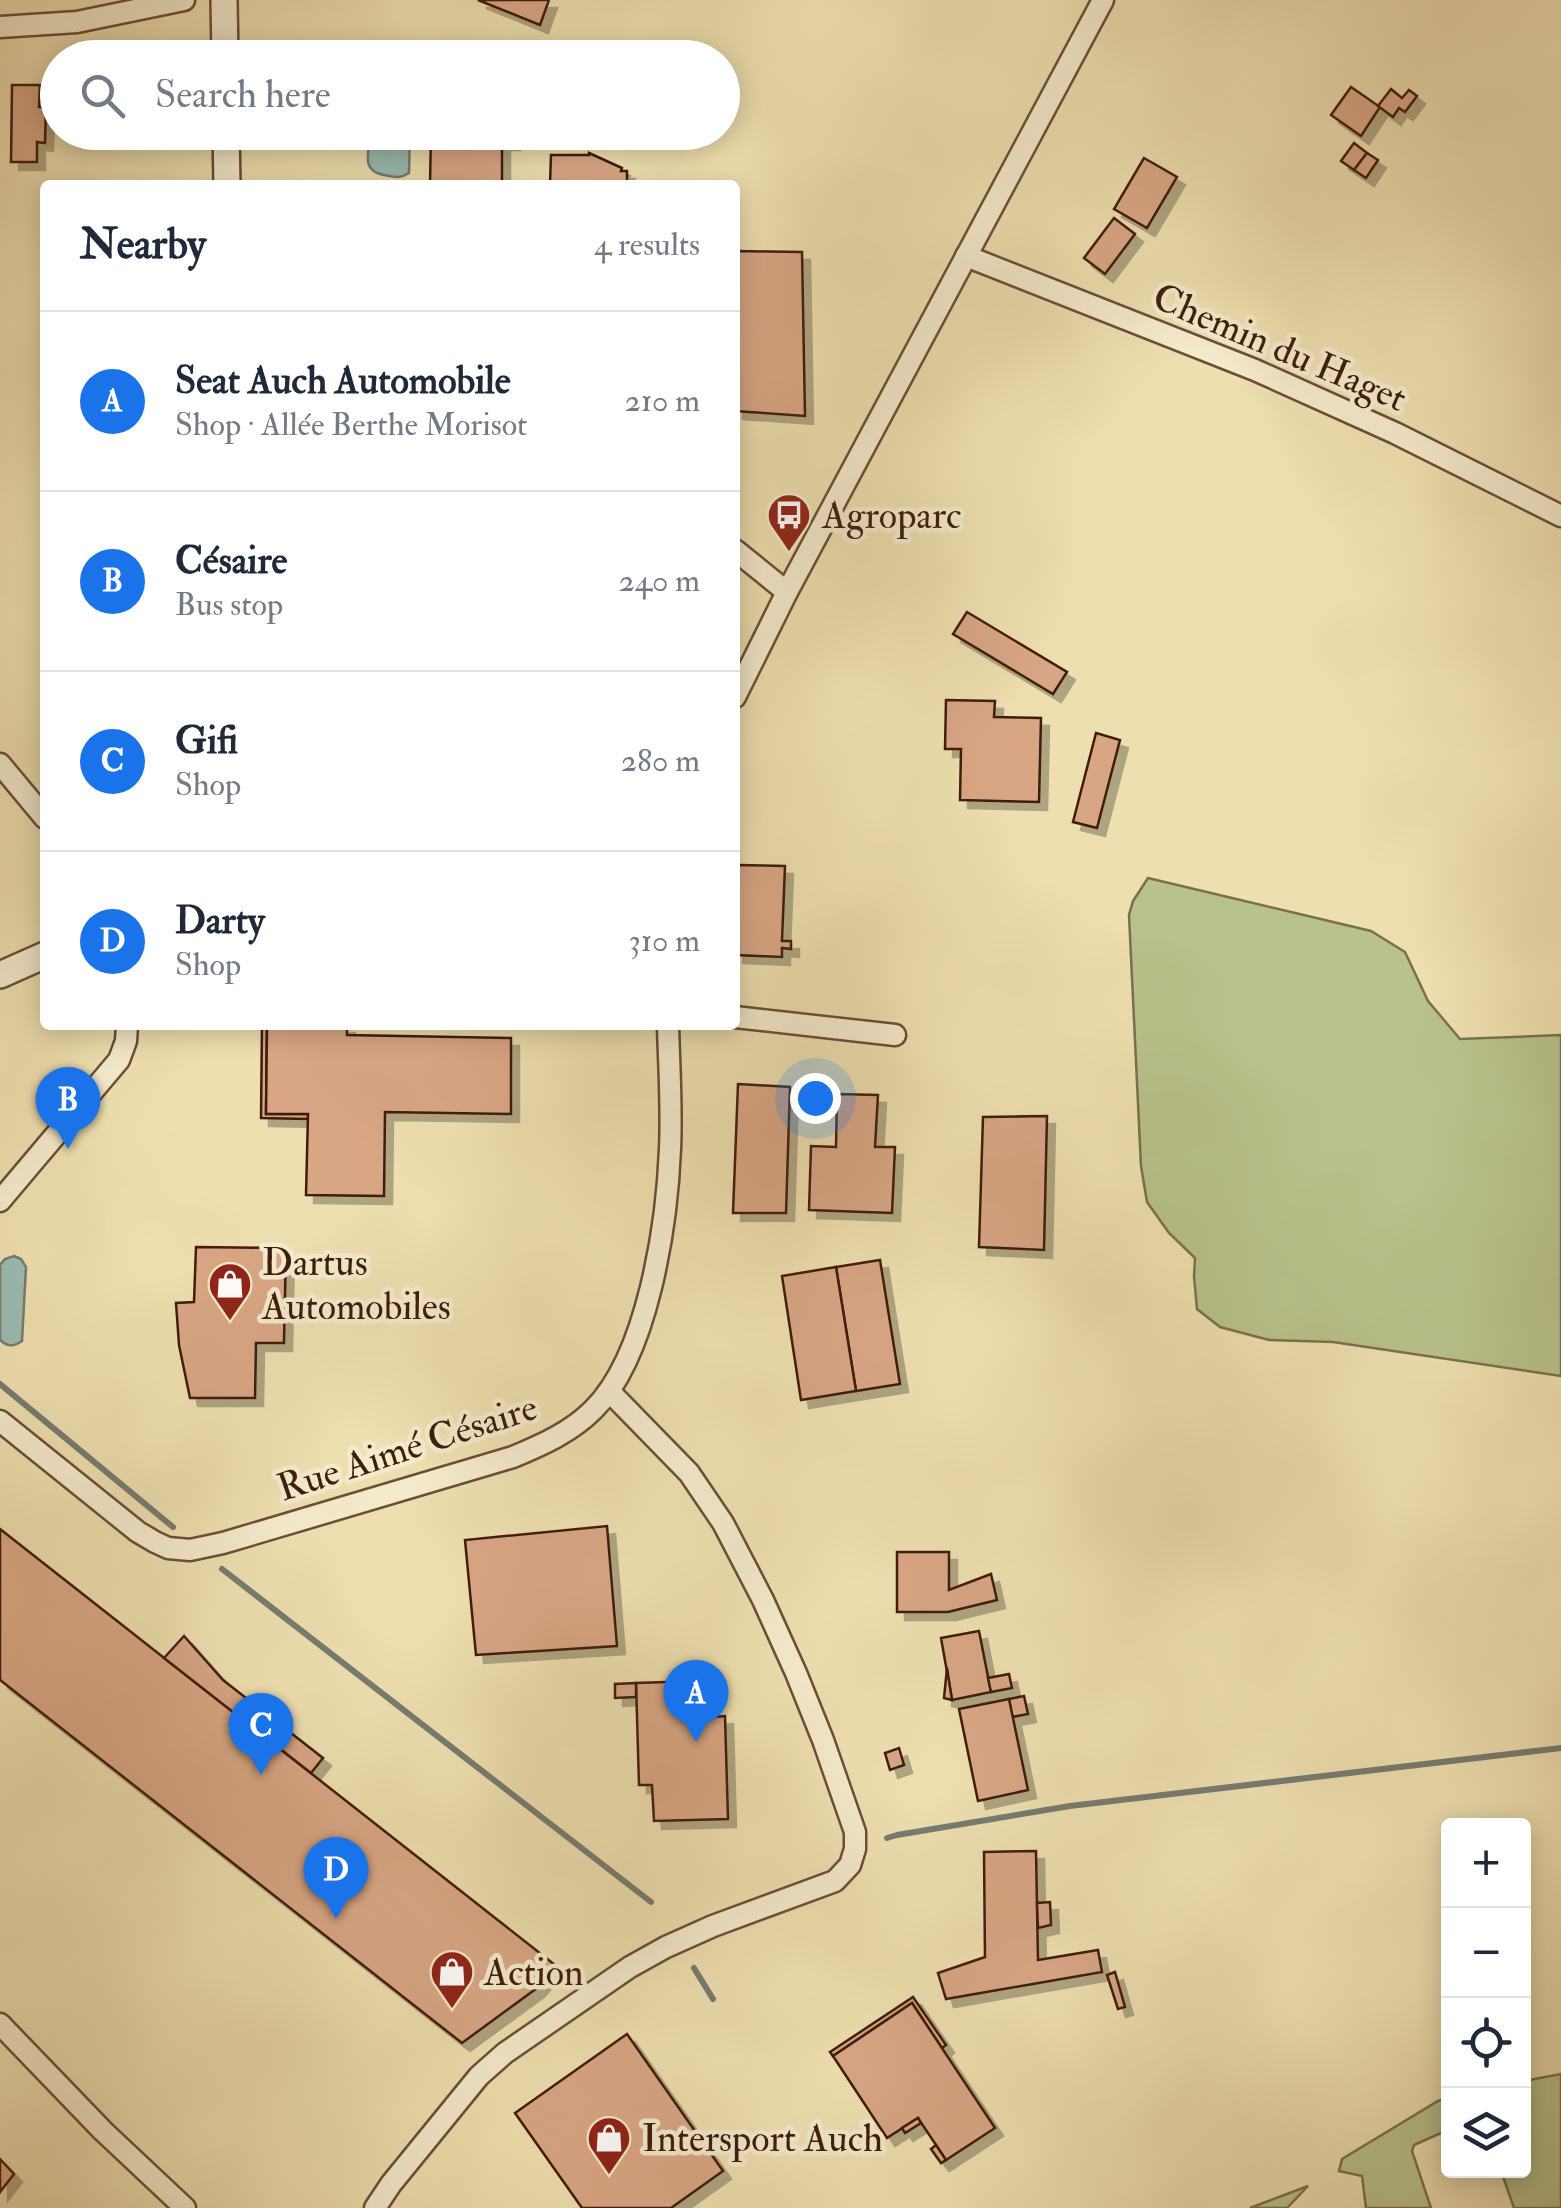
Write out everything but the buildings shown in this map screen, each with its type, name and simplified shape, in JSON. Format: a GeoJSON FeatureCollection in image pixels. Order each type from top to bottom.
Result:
{"type":"FeatureCollection","features":[{"type":"Feature","properties":{"kind":"street"},"geometry":{"type":"LineString","coordinates":[[0,27],[77,22],[184,0]]}},
{"type":"Feature","properties":{"kind":"street"},"geometry":{"type":"LineString","coordinates":[[224,0],[225,40]]}},
{"type":"Feature","properties":{"kind":"street"},"geometry":{"type":"LineString","coordinates":[[740,687],[1103,0]]}},
{"type":"Feature","properties":{"kind":"street"},"geometry":{"type":"LineString","coordinates":[[226,150],[227,180]]}},
{"type":"Feature","properties":{"kind":"street","name":"Chemin du Haget"},"geometry":{"type":"LineString","coordinates":[[966,256],[1255,370],[1395,433],[1561,516]]}},
{"type":"Feature","properties":{"kind":"street"},"geometry":{"type":"LineString","coordinates":[[740,554],[787,592]]}},
{"type":"Feature","properties":{"kind":"street"},"geometry":{"type":"LineString","coordinates":[[0,764],[40,812]]}},
{"type":"Feature","properties":{"kind":"street"},"geometry":{"type":"LineString","coordinates":[[0,975],[40,958]]}},
{"type":"Feature","properties":{"kind":"street"},"geometry":{"type":"LineString","coordinates":[[740,1018],[895,1035]]}},
{"type":"Feature","properties":{"kind":"street"},"geometry":{"type":"LineString","coordinates":[[0,1201],[119,1060],[127,1030]]}},
{"type":"Feature","properties":{"kind":"street","name":"Rue Aimé Césaire"},"geometry":{"type":"LineString","coordinates":[[0,1420],[138,1532],[168,1548],[190,1550],[223,1544],[513,1457],[555,1438],[593,1410],[623,1370],[652,1284],[670,1148],[668,1030]]}},
{"type":"Feature","properties":{"kind":"street"},"geometry":{"type":"LineString","coordinates":[[375,2208],[479,2076],[505,2053],[630,1967],[666,1947],[835,1882],[850,1865],[855,1849],[855,1832],[823,1740],[772,1618],[731,1538],[689,1473],[609,1391]]}},
{"type":"Feature","properties":{"kind":"street"},"geometry":{"type":"LineString","coordinates":[[0,2024],[103,2131],[185,2208]]}},
{"type":"Feature","properties":{"kind":"green space"},"geometry":{"type":"Polygon","coordinates":[[[1148,878],[1371,931],[1405,952],[1428,1001],[1460,1039],[1561,1035],[1561,1376],[1333,1342],[1269,1340],[1220,1327],[1197,1309],[1195,1258],[1169,1233],[1147,1202],[1141,1166],[1129,915],[1148,878]]]}},
{"type":"Feature","properties":{"kind":"green space"},"geometry":{"type":"Polygon","coordinates":[[[1561,2074],[1561,2208],[1514,2208],[1503,2178],[1531,2178],[1531,2080],[1561,2074]]]}},
{"type":"Feature","properties":{"kind":"green space"},"geometry":{"type":"Polygon","coordinates":[[[1441,2100],[1441,2133],[1414,2145],[1412,2151],[1431,2208],[1366,2208],[1362,2176],[1339,2171],[1342,2159],[1441,2100]]]}},
{"type":"Feature","properties":{"kind":"green space"},"geometry":{"type":"Polygon","coordinates":[[[1308,2186],[1287,2208],[1250,2208],[1308,2186]]]}},
{"type":"Feature","properties":{"kind":"water"},"geometry":{"type":"Polygon","coordinates":[[[369,150],[410,150],[409,173],[394,177],[376,173],[368,160],[369,150]]]}},
{"type":"Feature","properties":{"kind":"water"},"geometry":{"type":"Polygon","coordinates":[[[14,1256],[26,1267],[22,1341],[11,1345],[0,1340],[0,1265],[14,1256]]]}},
{"type":"Feature","properties":{"kind":"waterway"},"geometry":{"type":"LineString","coordinates":[[0,1384],[173,1527]]}},
{"type":"Feature","properties":{"kind":"waterway"},"geometry":{"type":"LineString","coordinates":[[222,1569],[651,1902]]}},
{"type":"Feature","properties":{"kind":"waterway"},"geometry":{"type":"LineString","coordinates":[[887,1838],[1070,1806],[1561,1748]]}},
{"type":"Feature","properties":{"kind":"waterway"},"geometry":{"type":"LineString","coordinates":[[694,1968],[713,1999]]}},
{"type":"Feature","properties":{"kind":"place","name":"Agroparc"},"geometry":{"type":"Point","coordinates":[789,553]}},
{"type":"Feature","properties":{"kind":"place","name":"Césaire"},"geometry":{"type":"Point","coordinates":[68,1149]}},
{"type":"Feature","properties":{"kind":"place","name":"Dartus Automobiles"},"geometry":{"type":"Point","coordinates":[230,1322]}},
{"type":"Feature","properties":{"kind":"place","name":"Seat Auch Automobile"},"geometry":{"type":"Point","coordinates":[696,1742]}},
{"type":"Feature","properties":{"kind":"place","name":"Gifi"},"geometry":{"type":"Point","coordinates":[261,1775]}},
{"type":"Feature","properties":{"kind":"place","name":"Darty"},"geometry":{"type":"Point","coordinates":[336,1919]}},
{"type":"Feature","properties":{"kind":"place","name":"Action"},"geometry":{"type":"Point","coordinates":[452,2010]}},
{"type":"Feature","properties":{"kind":"place","name":"Intersport Auch"},"geometry":{"type":"Point","coordinates":[609,2176]}}]}
